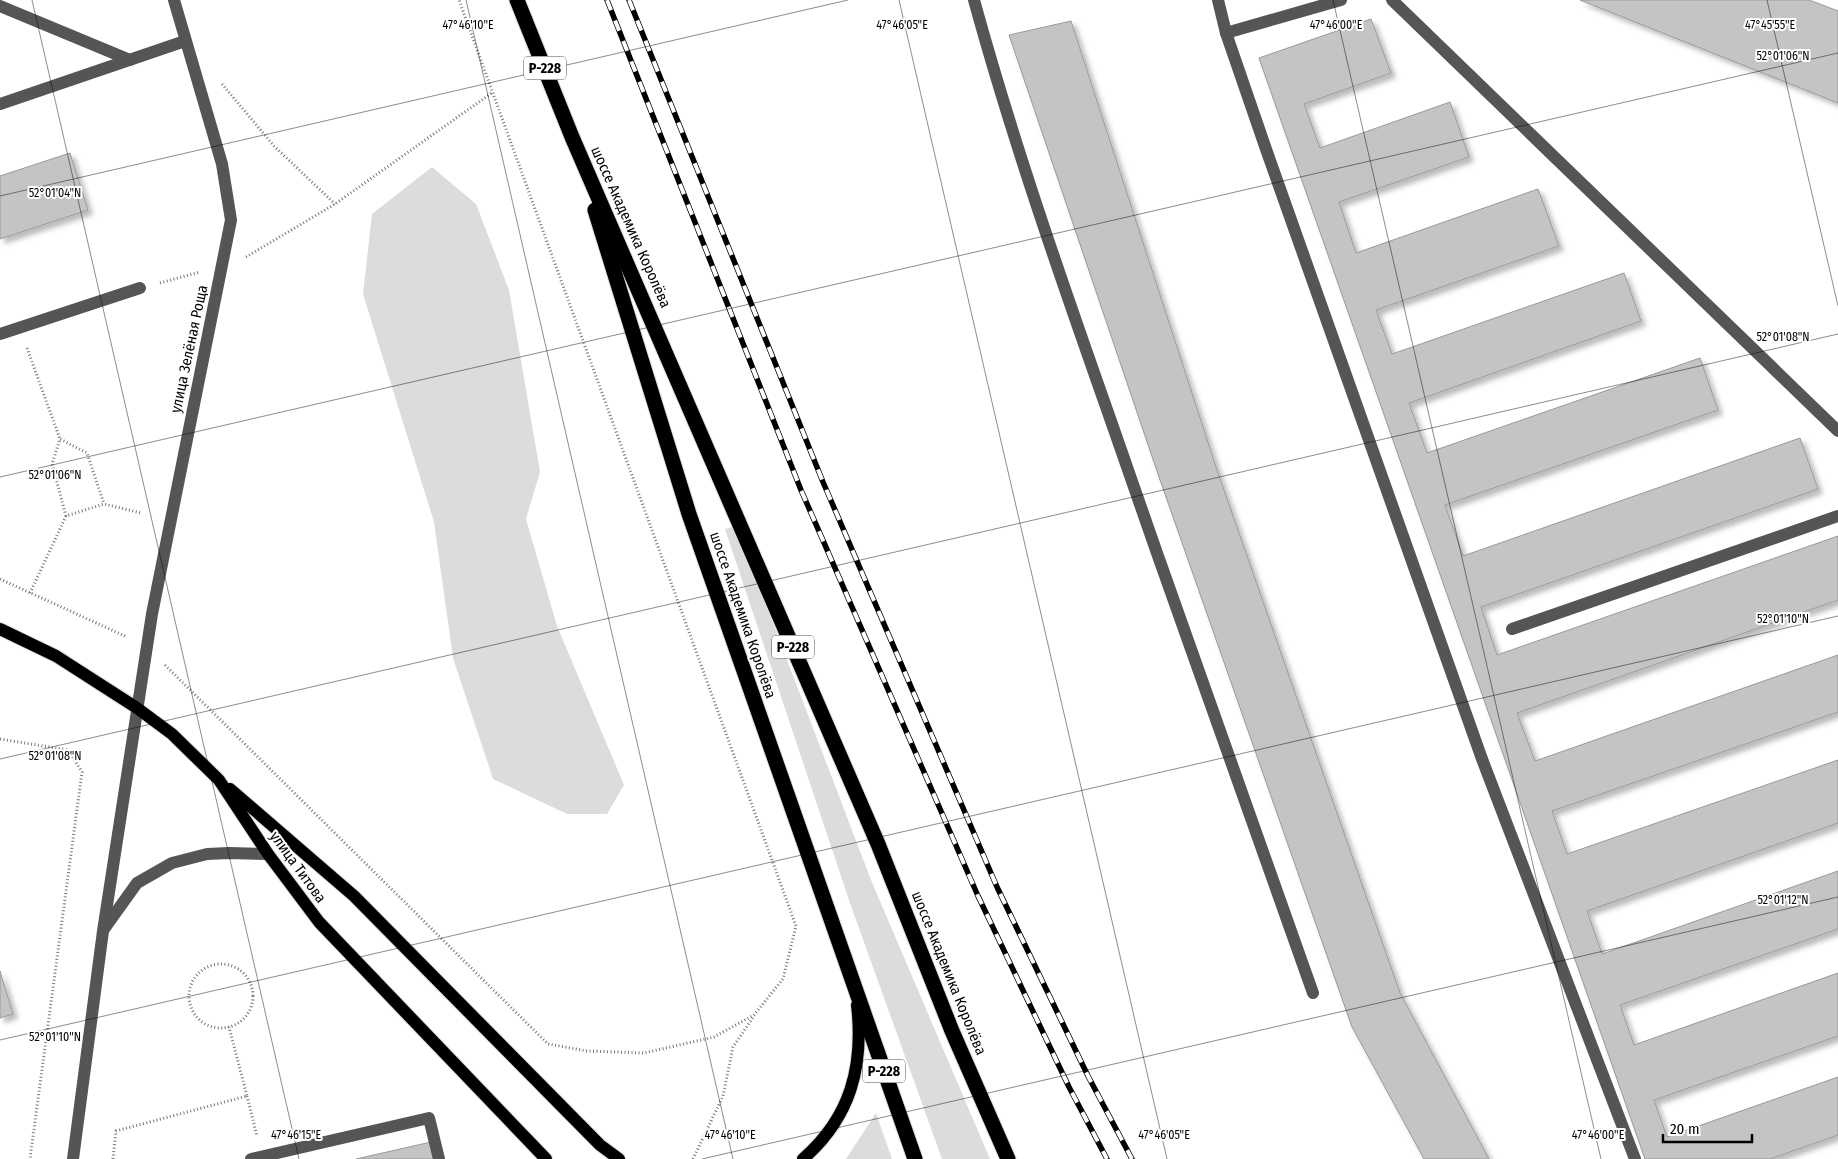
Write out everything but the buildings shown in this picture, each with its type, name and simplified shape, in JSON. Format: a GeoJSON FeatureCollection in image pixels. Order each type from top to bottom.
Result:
{"type":"FeatureCollection","features":[{"type":"Feature","properties":{"kind":"highway","name":"Р-228"},"geometry":{"type":"LineString","coordinates":[[517,0],[572,137]]}},
{"type":"Feature","properties":{"kind":"highway","name":"шоссе Академика Королёва"},"geometry":{"type":"LineString","coordinates":[[572,137],[689,514],[915,1159]]}},
{"type":"Feature","properties":{"kind":"highway","name":"шоссе Академика Королёва"},"geometry":{"type":"LineString","coordinates":[[572,137],[878,844],[952,1031],[1008,1159]]}},
{"type":"Feature","properties":{"kind":"main road","name":"улица Титова"},"geometry":{"type":"LineString","coordinates":[[0,629],[56,656],[137,708],[172,734],[218,780],[268,854],[319,922],[546,1159]]}},
{"type":"Feature","properties":{"kind":"main road"},"geometry":{"type":"LineString","coordinates":[[218,780],[354,896],[593,1138],[619,1159]]}},
{"type":"Feature","properties":{"kind":"main road"},"geometry":{"type":"LineString","coordinates":[[803,1159],[817,1147],[836,1122],[853,1087],[859,1023],[854,982]]}},
{"type":"Feature","properties":{"kind":"street","name":"улица Зелёная Роща"},"geometry":{"type":"LineString","coordinates":[[73,1159],[103,931],[152,614],[231,220],[222,164],[174,0]]}},
{"type":"Feature","properties":{"kind":"street"},"geometry":{"type":"LineString","coordinates":[[974,0],[995,76],[1050,246],[1313,993]]}},
{"type":"Feature","properties":{"kind":"street"},"geometry":{"type":"LineString","coordinates":[[1218,0],[1226,33],[1482,759],[1635,1159]]}},
{"type":"Feature","properties":{"kind":"street"},"geometry":{"type":"LineString","coordinates":[[1226,33],[1341,0]]}},
{"type":"Feature","properties":{"kind":"street"},"geometry":{"type":"LineString","coordinates":[[1392,0],[1838,431]]}},
{"type":"Feature","properties":{"kind":"street"},"geometry":{"type":"LineString","coordinates":[[0,6],[130,60]]}},
{"type":"Feature","properties":{"kind":"street"},"geometry":{"type":"LineString","coordinates":[[0,104],[186,41]]}},
{"type":"Feature","properties":{"kind":"street"},"geometry":{"type":"LineString","coordinates":[[0,334],[140,288]]}},
{"type":"Feature","properties":{"kind":"street"},"geometry":{"type":"LineString","coordinates":[[1512,629],[1838,516]]}},
{"type":"Feature","properties":{"kind":"street"},"geometry":{"type":"LineString","coordinates":[[103,931],[136,883],[172,863],[207,854],[268,854]]}},
{"type":"Feature","properties":{"kind":"street"},"geometry":{"type":"LineString","coordinates":[[256,1158],[429,1118],[439,1159]]}},
{"type":"Feature","properties":{"kind":"path"},"geometry":{"type":"LineString","coordinates":[[459,0],[796,926],[783,979],[754,1015],[733,1047],[723,1096],[693,1159]]}},
{"type":"Feature","properties":{"kind":"path"},"geometry":{"type":"LineString","coordinates":[[217,78],[274,146],[335,204]]}},
{"type":"Feature","properties":{"kind":"path"},"geometry":{"type":"LineString","coordinates":[[140,288],[222,267],[246,257],[335,204],[492,92]]}},
{"type":"Feature","properties":{"kind":"path"},"geometry":{"type":"LineString","coordinates":[[20,328],[60,439],[52,464],[66,516],[30,593]]}},
{"type":"Feature","properties":{"kind":"path"},"geometry":{"type":"LineString","coordinates":[[60,439],[87,453],[104,504]]}},
{"type":"Feature","properties":{"kind":"path"},"geometry":{"type":"LineString","coordinates":[[66,516],[104,504],[142,513]]}},
{"type":"Feature","properties":{"kind":"path"},"geometry":{"type":"LineString","coordinates":[[0,579],[147,647],[548,1044],[588,1051],[644,1053],[714,1037],[754,1015]]}},
{"type":"Feature","properties":{"kind":"path"},"geometry":{"type":"LineString","coordinates":[[0,739],[68,750],[82,772],[30,1159]]}},
{"type":"Feature","properties":{"kind":"path"},"geometry":{"type":"LineString","coordinates":[[213,964],[233,965],[242,970],[252,987],[254,997],[252,1007],[238,1023],[229,1027],[209,1026],[200,1021],[189,1004],[190,984],[203,968],[213,964]]}},
{"type":"Feature","properties":{"kind":"path"},"geometry":{"type":"LineString","coordinates":[[229,1027],[246,1096],[256,1158]]}},
{"type":"Feature","properties":{"kind":"path"},"geometry":{"type":"LineString","coordinates":[[113,1159],[116,1131],[246,1096]]}},
{"type":"Feature","properties":{"kind":"shaded area"},"geometry":{"type":"Polygon","coordinates":[[[432,167],[476,204],[509,290],[540,472],[526,519],[557,626],[624,785],[607,814],[567,814],[493,779],[453,658],[434,522],[363,294],[372,214],[432,167]]]}},
{"type":"Feature","properties":{"kind":"shaded area"},"geometry":{"type":"Polygon","coordinates":[[[736,526],[871,880],[990,1159],[942,1159],[851,906],[725,529],[736,526]]]}},
{"type":"Feature","properties":{"kind":"shaded area"},"geometry":{"type":"Polygon","coordinates":[[[876,1113],[892,1159],[846,1159],[876,1113]]]}},
{"type":"Feature","properties":{"kind":"railway"},"geometry":{"type":"LineString","coordinates":[[607,0],[801,490],[978,896],[1069,1087],[1107,1159]]}},
{"type":"Feature","properties":{"kind":"railway"},"geometry":{"type":"LineString","coordinates":[[629,0],[823,482],[997,887],[1088,1076],[1132,1159]]}}]}
